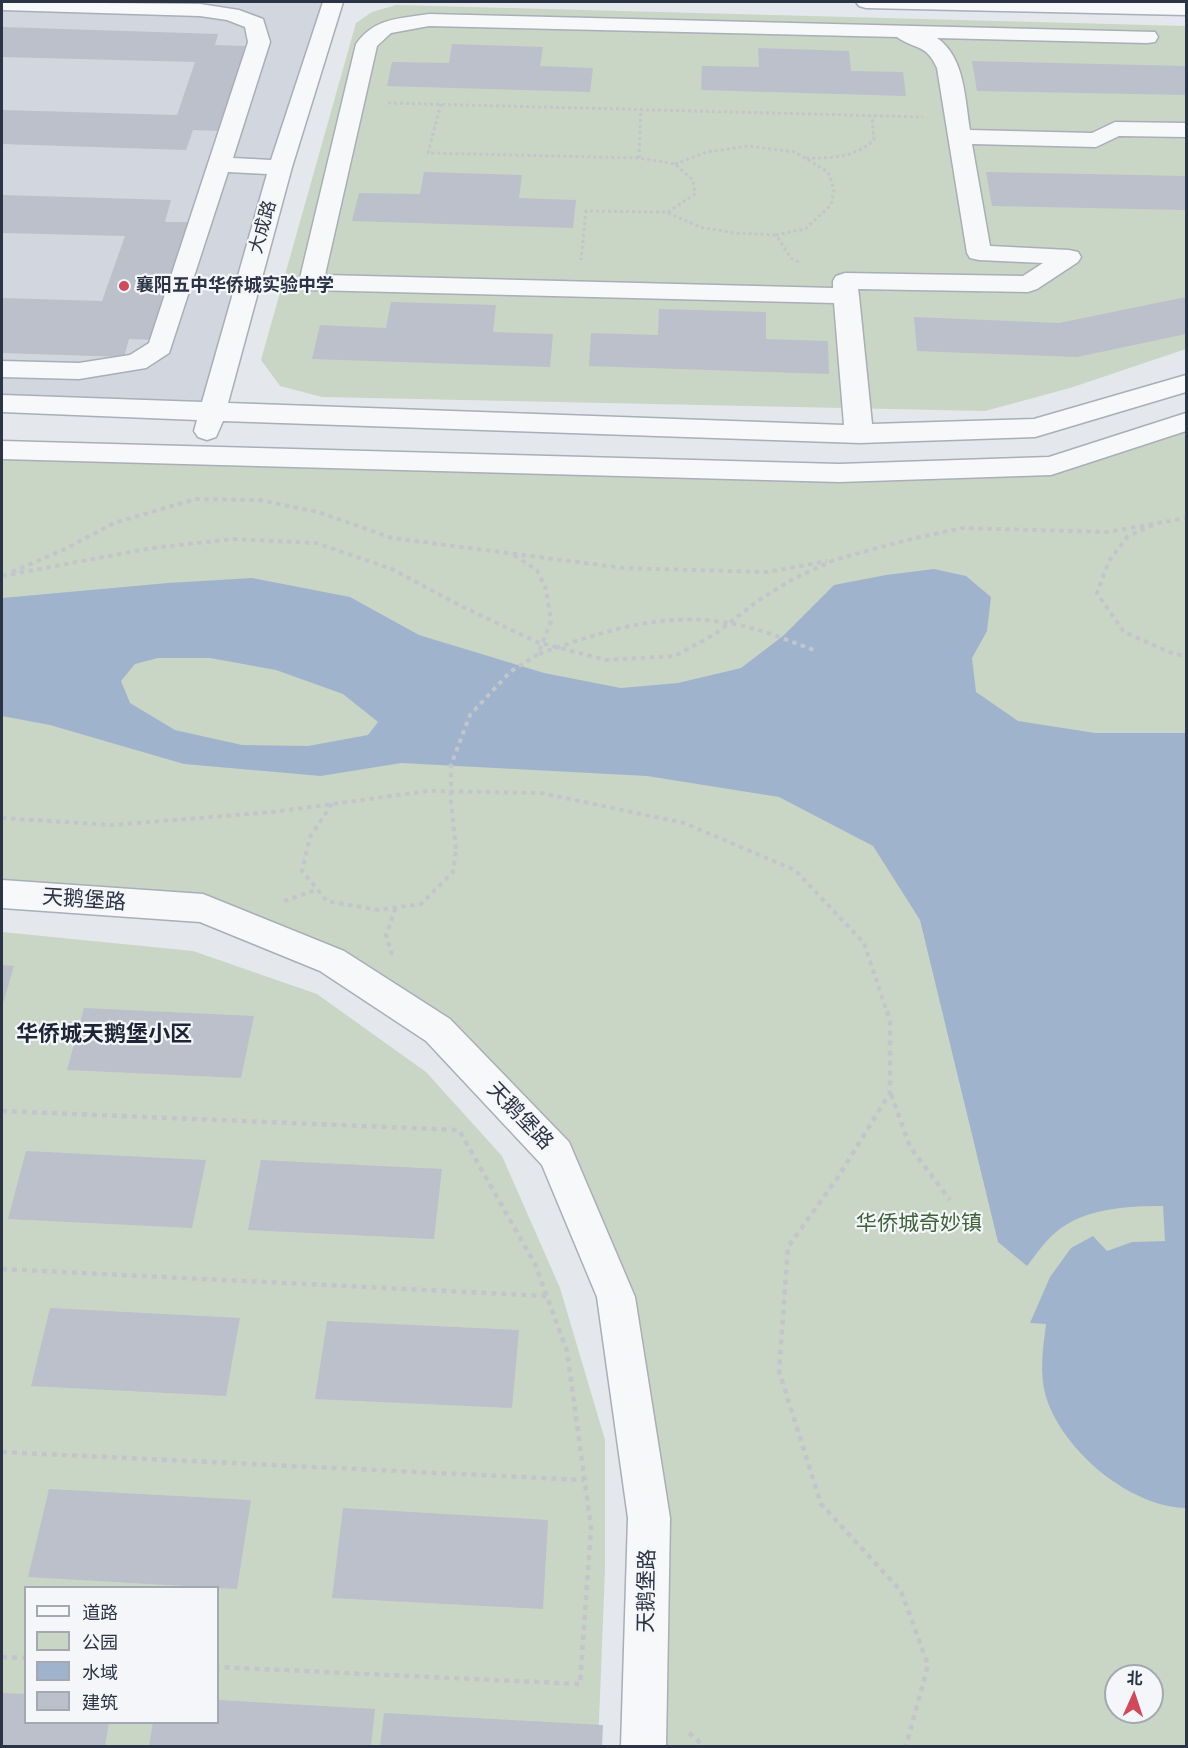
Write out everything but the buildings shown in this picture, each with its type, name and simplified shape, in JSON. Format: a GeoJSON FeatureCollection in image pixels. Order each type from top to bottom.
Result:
{"type":"FeatureCollection","features":[{"type":"Feature","properties":{"kind":"street","name":"大成路"},"geometry":{"type":"LineString","coordinates":[[202,455],[211,411],[280,167],[333,2]]}},
{"type":"Feature","properties":{"kind":"street"},"geometry":{"type":"LineString","coordinates":[[866,2],[1186,9]]}},
{"type":"Feature","properties":{"kind":"street"},"geometry":{"type":"LineString","coordinates":[[2,4],[200,10],[232,14],[255,24],[258,42],[160,347],[137,362],[79,371],[2,369]]}},
{"type":"Feature","properties":{"kind":"street"},"geometry":{"type":"LineString","coordinates":[[889,31],[921,38],[940,49],[948,69],[979,253],[1069,257],[1028,284],[845,289],[578,289],[311,282],[367,44],[384,28],[429,20],[1147,36]]}},
{"type":"Feature","properties":{"kind":"street"},"geometry":{"type":"LineString","coordinates":[[958,128],[1096,140],[1115,129],[1186,130]]}},
{"type":"Feature","properties":{"kind":"street"},"geometry":{"type":"LineString","coordinates":[[219,165],[280,167]]}},
{"type":"Feature","properties":{"kind":"street"},"geometry":{"type":"LineString","coordinates":[[845,289],[860,434]]}},
{"type":"Feature","properties":{"kind":"street"},"geometry":{"type":"LineString","coordinates":[[2,404],[860,434],[1035,428],[1186,383]]}},
{"type":"Feature","properties":{"kind":"street"},"geometry":{"type":"LineString","coordinates":[[2,450],[839,473],[1051,466],[1186,422]]}},
{"type":"Feature","properties":{"kind":"street","name":"天鹅堡路"},"geometry":{"type":"LineString","coordinates":[[2,894],[203,908],[332,961],[438,1030],[556,1154],[616,1297],[649,1518],[644,1746]]}},
{"type":"Feature","properties":{"kind":"path"},"geometry":{"type":"LineString","coordinates":[[354,102],[872,116],[958,128]]}},
{"type":"Feature","properties":{"kind":"path"},"geometry":{"type":"LineString","coordinates":[[441,104],[428,153],[639,158],[675,164],[707,152],[749,146],[795,152],[828,172],[834,190],[831,205],[805,229],[776,235],[734,233],[699,227],[668,212],[586,211],[578,289]]}},
{"type":"Feature","properties":{"kind":"path"},"geometry":{"type":"LineString","coordinates":[[639,158],[641,109]]}},
{"type":"Feature","properties":{"kind":"path"},"geometry":{"type":"LineString","coordinates":[[805,158],[839,158],[862,152],[874,140],[872,116]]}},
{"type":"Feature","properties":{"kind":"path"},"geometry":{"type":"LineString","coordinates":[[668,212],[695,194],[693,180],[675,164]]}},
{"type":"Feature","properties":{"kind":"path"},"geometry":{"type":"LineString","coordinates":[[776,235],[791,258],[845,289]]}},
{"type":"Feature","properties":{"kind":"path"},"geometry":{"type":"LineString","coordinates":[[2,576],[65,549],[114,523],[196,498],[259,500],[318,512],[392,538],[624,568],[699,572],[768,572],[834,560],[961,528],[1108,532],[1186,518]]}},
{"type":"Feature","properties":{"kind":"path"},"geometry":{"type":"LineString","coordinates":[[1159,522],[1127,537],[1109,561],[1097,593],[1124,632],[1174,654],[1186,656]]}},
{"type":"Feature","properties":{"kind":"path"},"geometry":{"type":"LineString","coordinates":[[2,576],[152,548],[233,539],[316,543],[392,569],[463,607],[537,642],[606,660],[675,656],[715,634],[759,600],[793,579],[834,560]]}},
{"type":"Feature","properties":{"kind":"path"},"geometry":{"type":"LineString","coordinates":[[513,555],[537,570],[546,589],[551,621],[538,654]]}},
{"type":"Feature","properties":{"kind":"path"},"geometry":{"type":"LineString","coordinates":[[332,804],[310,837],[302,871],[327,901],[378,910],[421,904],[453,872],[456,849],[450,803],[451,765],[470,715],[510,672],[538,654],[594,633],[658,622],[709,620],[754,629],[814,650]]}},
{"type":"Feature","properties":{"kind":"path"},"geometry":{"type":"LineString","coordinates":[[2,818],[112,825],[273,812],[428,791],[541,793],[684,823],[795,870],[864,943],[890,1021],[891,1093],[910,1147],[950,1200]]}},
{"type":"Feature","properties":{"kind":"path"},"geometry":{"type":"LineString","coordinates":[[891,1093],[840,1174],[788,1247],[779,1371],[821,1504],[901,1592],[928,1665],[906,1746]]}},
{"type":"Feature","properties":{"kind":"path"},"geometry":{"type":"LineString","coordinates":[[2,1111],[459,1130],[535,1264],[567,1352],[591,1527],[580,1684],[219,1667]]}},
{"type":"Feature","properties":{"kind":"path"},"geometry":{"type":"LineString","coordinates":[[2,1269],[547,1296]]}},
{"type":"Feature","properties":{"kind":"path"},"geometry":{"type":"LineString","coordinates":[[2,1452],[584,1480]]}},
{"type":"Feature","properties":{"kind":"path"},"geometry":{"type":"LineString","coordinates":[[2,1657],[24,1658]]}},
{"type":"Feature","properties":{"kind":"shaded area","name":"襄阳五中华侨城实验中学"},"geometry":{"type":"Polygon","coordinates":[[[2,2],[333,2],[280,167],[211,411],[2,404],[2,2]]]}},
{"type":"Feature","properties":{"kind":"green space"},"geometry":{"type":"Polygon","coordinates":[[[396,5],[1186,26],[1186,349],[1070,388],[985,411],[322,397],[280,386],[261,360],[356,23],[372,12],[396,5]]]}},
{"type":"Feature","properties":{"kind":"green space","name":"华侨城奇妙镇"},"geometry":{"type":"Polygon","coordinates":[[[1186,422],[1186,1746],[644,1746],[649,1518],[616,1297],[556,1154],[438,1030],[203,908],[2,894],[2,449],[839,473],[1051,466],[1186,422]]]}},
{"type":"Feature","properties":{"kind":"green space"},"geometry":{"type":"Polygon","coordinates":[[[2,932],[193,951],[317,994],[426,1072],[502,1156],[560,1288],[605,1440],[605,1569],[598,1746],[2,1746],[2,932]]]}},
{"type":"Feature","properties":{"kind":"water"},"geometry":{"type":"Polygon","coordinates":[[[934,569],[966,576],[991,597],[987,631],[972,658],[976,692],[1018,721],[1095,733],[1186,733],[1186,1508],[1165,1505],[1143,1498],[1122,1487],[1083,1456],[1067,1437],[1046,1397],[1042,1361],[1046,1324],[1030,1323],[1050,1277],[1071,1248],[1093,1236],[1107,1251],[1132,1242],[1165,1241],[1163,1206],[1106,1210],[1079,1218],[1051,1237],[1027,1266],[998,1242],[920,920],[873,846],[779,797],[647,776],[401,763],[321,776],[184,764],[50,725],[2,716],[2,598],[252,578],[350,597],[419,635],[544,673],[621,688],[678,683],[741,668],[783,636],[834,585],[934,569]],[[158,658],[135,664],[121,681],[130,703],[175,730],[242,745],[308,746],[368,735],[378,722],[343,694],[276,670],[210,658],[158,658]]]}},
{"type":"Feature","properties":{"kind":"place","name":"襄阳五中华侨城实验中学"},"geometry":{"type":"Point","coordinates":[124,286]}},
{"type":"Feature","properties":{"kind":"district","name":"华侨城天鹅堡小区"},"geometry":{"type":"Point","coordinates":[104,1034]}}]}
